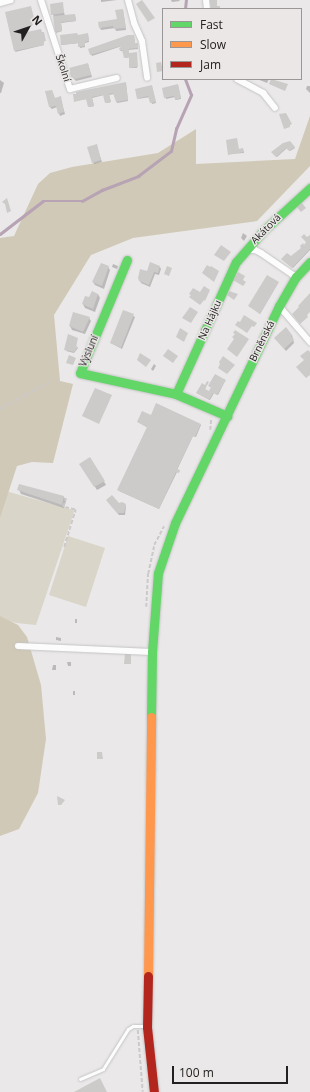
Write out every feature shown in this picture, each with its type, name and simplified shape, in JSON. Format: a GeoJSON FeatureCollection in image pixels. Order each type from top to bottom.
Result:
{"type":"FeatureCollection","features":[{"type":"Feature","properties":{"kind":"main road","name":"Akátová"},"geometry":{"type":"LineString","coordinates":[[248,250],[263,231],[310,188]]}},
{"type":"Feature","properties":{"kind":"main road","name":"Na Hájku"},"geometry":{"type":"LineString","coordinates":[[176,394],[236,262],[248,250]]}},
{"type":"Feature","properties":{"kind":"main road","name":"Výsluní"},"geometry":{"type":"LineString","coordinates":[[126,260],[80,373],[176,394]]}},
{"type":"Feature","properties":{"kind":"main road","name":"Brněnská"},"geometry":{"type":"LineString","coordinates":[[154,1092],[147,1027],[152,652],[158,573],[175,523],[279,306],[296,276],[310,262]]}},
{"type":"Feature","properties":{"kind":"main road"},"geometry":{"type":"LineString","coordinates":[[176,394],[227,416]]}},
{"type":"Feature","properties":{"kind":"street"},"geometry":{"type":"LineString","coordinates":[[0,3],[11,0]]}},
{"type":"Feature","properties":{"kind":"street","name":"Školní"},"geometry":{"type":"LineString","coordinates":[[41,0],[70,89],[117,78]]}},
{"type":"Feature","properties":{"kind":"street"},"geometry":{"type":"LineString","coordinates":[[128,0],[134,23],[142,41],[147,78]]}},
{"type":"Feature","properties":{"kind":"street"},"geometry":{"type":"LineString","coordinates":[[239,80],[263,93],[275,108]]}},
{"type":"Feature","properties":{"kind":"street","name":"Akátová"},"geometry":{"type":"LineString","coordinates":[[248,250],[255,250],[261,253],[296,276]]}},
{"type":"Feature","properties":{"kind":"street"},"geometry":{"type":"LineString","coordinates":[[279,306],[310,342]]}},
{"type":"Feature","properties":{"kind":"street"},"geometry":{"type":"LineString","coordinates":[[18,646],[152,652]]}},
{"type":"Feature","properties":{"kind":"lane"},"geometry":{"type":"LineString","coordinates":[[80,1080],[102,1069],[128,1029],[133,1026],[147,1027]]}},
{"type":"Feature","properties":{"kind":"path"},"geometry":{"type":"LineString","coordinates":[[0,409],[49,382]]}},
{"type":"Feature","properties":{"kind":"path"},"geometry":{"type":"LineString","coordinates":[[64,547],[75,510],[63,507],[66,498]]}},
{"type":"Feature","properties":{"kind":"shaded area"},"geometry":{"type":"Polygon","coordinates":[[[310,116],[310,166],[257,221],[133,238],[91,255],[54,315],[60,381],[73,384],[53,463],[32,462],[17,466],[0,518],[0,238],[14,236],[38,184],[50,173],[72,167],[158,153],[196,129],[196,164],[295,159],[310,116]]]}},
{"type":"Feature","properties":{"kind":"shaded area"},"geometry":{"type":"Polygon","coordinates":[[[2,490],[73,510],[74,512],[36,625],[0,619],[0,497],[2,490]]]}},
{"type":"Feature","properties":{"kind":"shaded area"},"geometry":{"type":"Polygon","coordinates":[[[68,536],[105,548],[86,607],[49,595],[68,536]]]}},
{"type":"Feature","properties":{"kind":"shaded area"},"geometry":{"type":"Polygon","coordinates":[[[0,616],[18,625],[27,637],[41,685],[46,739],[38,793],[19,829],[0,836],[0,616]]]}},
{"type":"Feature","properties":{"kind":"building"},"geometry":{"type":"Polygon","coordinates":[[[142,0],[155,18],[148,22],[136,4],[142,0]]]}},
{"type":"Feature","properties":{"kind":"building"},"geometry":{"type":"Polygon","coordinates":[[[210,0],[217,0],[217,6],[220,6],[220,8],[211,8],[210,0]]]}},
{"type":"Feature","properties":{"kind":"building"},"geometry":{"type":"Polygon","coordinates":[[[63,2],[64,13],[51,15],[50,4],[63,2]]]}},
{"type":"Feature","properties":{"kind":"building"},"geometry":{"type":"Polygon","coordinates":[[[31,6],[34,18],[31,19],[33,25],[26,27],[27,32],[41,29],[42,32],[44,32],[46,41],[44,41],[44,45],[14,51],[5,12],[31,6]]]}},
{"type":"Feature","properties":{"kind":"building"},"geometry":{"type":"Polygon","coordinates":[[[123,9],[126,28],[114,29],[113,26],[99,28],[98,22],[117,19],[115,10],[123,9]]]}},
{"type":"Feature","properties":{"kind":"building"},"geometry":{"type":"Polygon","coordinates":[[[75,14],[76,21],[61,22],[62,31],[55,32],[53,16],[75,14]]]}},
{"type":"Feature","properties":{"kind":"building"},"geometry":{"type":"Polygon","coordinates":[[[77,33],[78,35],[88,33],[89,41],[85,42],[85,46],[78,47],[78,43],[61,45],[60,35],[77,33]]]}},
{"type":"Feature","properties":{"kind":"building"},"geometry":{"type":"Polygon","coordinates":[[[128,35],[134,35],[135,43],[138,43],[138,48],[129,49],[129,53],[137,52],[138,67],[129,68],[129,57],[124,58],[122,50],[120,51],[119,48],[121,46],[90,55],[88,49],[128,35]]]}},
{"type":"Feature","properties":{"kind":"building"},"geometry":{"type":"Polygon","coordinates":[[[161,62],[162,71],[157,72],[156,63],[161,62]]]}},
{"type":"Feature","properties":{"kind":"building"},"geometry":{"type":"Polygon","coordinates":[[[88,63],[91,75],[75,79],[71,77],[69,68],[88,63]]]}},
{"type":"Feature","properties":{"kind":"building"},"geometry":{"type":"Polygon","coordinates":[[[271,80],[274,80],[288,84],[285,91],[269,84],[271,80]]]}},
{"type":"Feature","properties":{"kind":"building"},"geometry":{"type":"Polygon","coordinates":[[[126,82],[128,100],[116,102],[113,93],[109,94],[111,102],[105,103],[103,95],[92,97],[94,106],[88,107],[86,99],[74,102],[73,94],[76,94],[76,92],[126,82]]]}},
{"type":"Feature","properties":{"kind":"building"},"geometry":{"type":"Polygon","coordinates":[[[178,84],[181,98],[175,100],[174,96],[164,98],[162,88],[178,84]]]}},
{"type":"Feature","properties":{"kind":"building"},"geometry":{"type":"Polygon","coordinates":[[[152,85],[156,102],[150,103],[148,96],[137,99],[135,89],[152,85]]]}},
{"type":"Feature","properties":{"kind":"building"},"geometry":{"type":"Polygon","coordinates":[[[52,90],[55,98],[61,96],[64,112],[58,114],[56,106],[49,107],[45,91],[52,90]]]}},
{"type":"Feature","properties":{"kind":"building"},"geometry":{"type":"Polygon","coordinates":[[[286,113],[292,124],[290,127],[284,129],[279,114],[286,113]]]}},
{"type":"Feature","properties":{"kind":"building"},"geometry":{"type":"Polygon","coordinates":[[[237,138],[239,149],[243,148],[244,152],[228,155],[226,140],[237,138]]]}},
{"type":"Feature","properties":{"kind":"building"},"geometry":{"type":"Polygon","coordinates":[[[290,141],[295,147],[289,151],[286,148],[276,157],[271,152],[283,143],[290,141]]]}},
{"type":"Feature","properties":{"kind":"building"},"geometry":{"type":"Polygon","coordinates":[[[97,144],[101,160],[92,163],[87,147],[97,144]]]}},
{"type":"Feature","properties":{"kind":"building"},"geometry":{"type":"Polygon","coordinates":[[[7,198],[11,211],[7,213],[5,204],[2,202],[7,198]]]}},
{"type":"Feature","properties":{"kind":"building"},"geometry":{"type":"Polygon","coordinates":[[[301,202],[306,208],[301,212],[296,206],[301,202]]]}},
{"type":"Feature","properties":{"kind":"building"},"geometry":{"type":"Polygon","coordinates":[[[304,234],[307,237],[310,235],[310,249],[292,268],[281,259],[287,253],[291,256],[301,248],[300,246],[303,243],[304,245],[306,242],[301,237],[304,234]]]}},
{"type":"Feature","properties":{"kind":"building"},"geometry":{"type":"Polygon","coordinates":[[[221,245],[231,252],[224,261],[214,255],[221,245]]]}},
{"type":"Feature","properties":{"kind":"building"},"geometry":{"type":"Polygon","coordinates":[[[150,262],[160,266],[158,273],[154,272],[149,285],[139,281],[138,278],[140,269],[147,271],[150,262]]]}},
{"type":"Feature","properties":{"kind":"building"},"geometry":{"type":"Polygon","coordinates":[[[101,263],[109,266],[102,286],[92,282],[101,263]]]}},
{"type":"Feature","properties":{"kind":"building"},"geometry":{"type":"Polygon","coordinates":[[[207,265],[219,271],[214,282],[202,273],[207,265]]]}},
{"type":"Feature","properties":{"kind":"building"},"geometry":{"type":"Polygon","coordinates":[[[167,266],[172,268],[169,276],[164,274],[167,266]]]}},
{"type":"Feature","properties":{"kind":"building"},"geometry":{"type":"Polygon","coordinates":[[[238,272],[245,276],[243,280],[246,282],[243,286],[233,280],[238,272]]]}},
{"type":"Feature","properties":{"kind":"building"},"geometry":{"type":"Polygon","coordinates":[[[267,275],[279,282],[260,314],[248,306],[267,275]]]}},
{"type":"Feature","properties":{"kind":"building"},"geometry":{"type":"Polygon","coordinates":[[[204,286],[210,290],[205,301],[204,300],[200,305],[189,297],[191,295],[189,294],[193,288],[200,292],[204,286]]]}},
{"type":"Feature","properties":{"kind":"building"},"geometry":{"type":"Polygon","coordinates":[[[92,291],[98,294],[93,309],[82,304],[85,296],[89,297],[92,291]]]}},
{"type":"Feature","properties":{"kind":"building"},"geometry":{"type":"Polygon","coordinates":[[[229,291],[238,294],[234,300],[227,295],[229,291]]]}},
{"type":"Feature","properties":{"kind":"building"},"geometry":{"type":"Polygon","coordinates":[[[310,293],[310,312],[307,315],[308,317],[300,324],[292,314],[310,293]]]}},
{"type":"Feature","properties":{"kind":"building"},"geometry":{"type":"Polygon","coordinates":[[[190,307],[198,312],[191,323],[182,318],[190,307]]]}},
{"type":"Feature","properties":{"kind":"building"},"geometry":{"type":"Polygon","coordinates":[[[123,310],[134,314],[121,348],[110,343],[123,310]]]}},
{"type":"Feature","properties":{"kind":"building"},"geometry":{"type":"Polygon","coordinates":[[[73,312],[90,317],[83,332],[69,326],[73,312]]]}},
{"type":"Feature","properties":{"kind":"building"},"geometry":{"type":"Polygon","coordinates":[[[244,315],[257,323],[254,327],[252,326],[247,333],[235,325],[238,321],[240,322],[244,315]]]}},
{"type":"Feature","properties":{"kind":"building"},"geometry":{"type":"Polygon","coordinates":[[[286,327],[294,340],[284,349],[274,338],[286,327]]]}},
{"type":"Feature","properties":{"kind":"building"},"geometry":{"type":"Polygon","coordinates":[[[180,328],[188,333],[184,342],[176,337],[180,328]]]}},
{"type":"Feature","properties":{"kind":"building"},"geometry":{"type":"Polygon","coordinates":[[[235,330],[249,339],[237,357],[227,349],[234,339],[232,337],[235,334],[233,333],[235,330]]]}},
{"type":"Feature","properties":{"kind":"building"},"geometry":{"type":"Polygon","coordinates":[[[68,334],[78,338],[76,346],[78,347],[74,352],[64,350],[68,334]]]}},
{"type":"Feature","properties":{"kind":"building"},"geometry":{"type":"Polygon","coordinates":[[[168,349],[178,356],[173,363],[163,356],[168,349]]]}},
{"type":"Feature","properties":{"kind":"building"},"geometry":{"type":"Polygon","coordinates":[[[308,350],[310,352],[310,375],[306,378],[296,367],[304,360],[300,356],[308,350]]]}},
{"type":"Feature","properties":{"kind":"building"},"geometry":{"type":"Polygon","coordinates":[[[140,353],[151,360],[146,367],[137,360],[140,353]]]}},
{"type":"Feature","properties":{"kind":"building"},"geometry":{"type":"Polygon","coordinates":[[[69,355],[76,358],[73,365],[66,363],[69,355]]]}},
{"type":"Feature","properties":{"kind":"building"},"geometry":{"type":"Polygon","coordinates":[[[223,356],[235,365],[227,374],[218,368],[220,364],[219,362],[223,356]]]}},
{"type":"Feature","properties":{"kind":"building"},"geometry":{"type":"Polygon","coordinates":[[[215,374],[226,380],[217,395],[213,393],[209,400],[196,393],[202,383],[205,385],[207,381],[209,382],[205,389],[209,391],[211,387],[208,386],[215,374]]]}},
{"type":"Feature","properties":{"kind":"building"},"geometry":{"type":"Polygon","coordinates":[[[95,388],[112,395],[99,424],[82,416],[95,388]]]}},
{"type":"Feature","properties":{"kind":"building"},"geometry":{"type":"Polygon","coordinates":[[[156,403],[201,424],[195,437],[193,436],[177,469],[180,470],[179,473],[176,472],[159,509],[117,490],[147,427],[137,422],[142,411],[151,415],[156,403]]]}},
{"type":"Feature","properties":{"kind":"building"},"geometry":{"type":"Polygon","coordinates":[[[90,457],[105,481],[94,487],[79,464],[90,457]]]}},
{"type":"Feature","properties":{"kind":"building"},"geometry":{"type":"Polygon","coordinates":[[[19,484],[64,496],[62,505],[17,490],[19,484]]]}},
{"type":"Feature","properties":{"kind":"building"},"geometry":{"type":"Polygon","coordinates":[[[112,495],[119,503],[122,502],[126,504],[124,513],[117,513],[106,500],[112,495]]]}},
{"type":"Feature","properties":{"kind":"building"},"geometry":{"type":"Polygon","coordinates":[[[125,653],[131,654],[131,664],[124,664],[125,653]]]}},
{"type":"Feature","properties":{"kind":"building"},"geometry":{"type":"Polygon","coordinates":[[[97,752],[102,752],[103,759],[97,759],[97,752]]]}},
{"type":"Feature","properties":{"kind":"building"},"geometry":{"type":"Polygon","coordinates":[[[57,796],[65,800],[61,805],[58,805],[57,796]]]}},
{"type":"Feature","properties":{"kind":"building"},"geometry":{"type":"Polygon","coordinates":[[[100,1078],[107,1092],[74,1092],[100,1078]]]}},
{"type":"Feature","properties":{"kind":"waterway"},"geometry":{"type":"LineString","coordinates":[[185,8],[186,0]]}},
{"type":"Feature","properties":{"kind":"waterway"},"geometry":{"type":"LineString","coordinates":[[0,234],[43,201],[82,201],[102,190],[138,176],[171,151],[176,129],[191,95],[185,80]]}},
{"type":"Feature","properties":{"kind":"traffic: fast"},"geometry":{"type":"LineString","coordinates":[[176,394],[236,262],[263,231],[310,188]]}},
{"type":"Feature","properties":{"kind":"traffic: fast"},"geometry":{"type":"LineString","coordinates":[[127,260],[80,373],[176,394],[227,416]]}},
{"type":"Feature","properties":{"kind":"traffic: fast"},"geometry":{"type":"LineString","coordinates":[[151,717],[152,652],[158,573],[175,523],[279,306],[296,277],[310,262]]}},
{"type":"Feature","properties":{"kind":"traffic: slow"},"geometry":{"type":"LineString","coordinates":[[148,976],[151,717]]}},
{"type":"Feature","properties":{"kind":"traffic: jam"},"geometry":{"type":"LineString","coordinates":[[148,976],[147,1027],[154,1092]]}}]}
